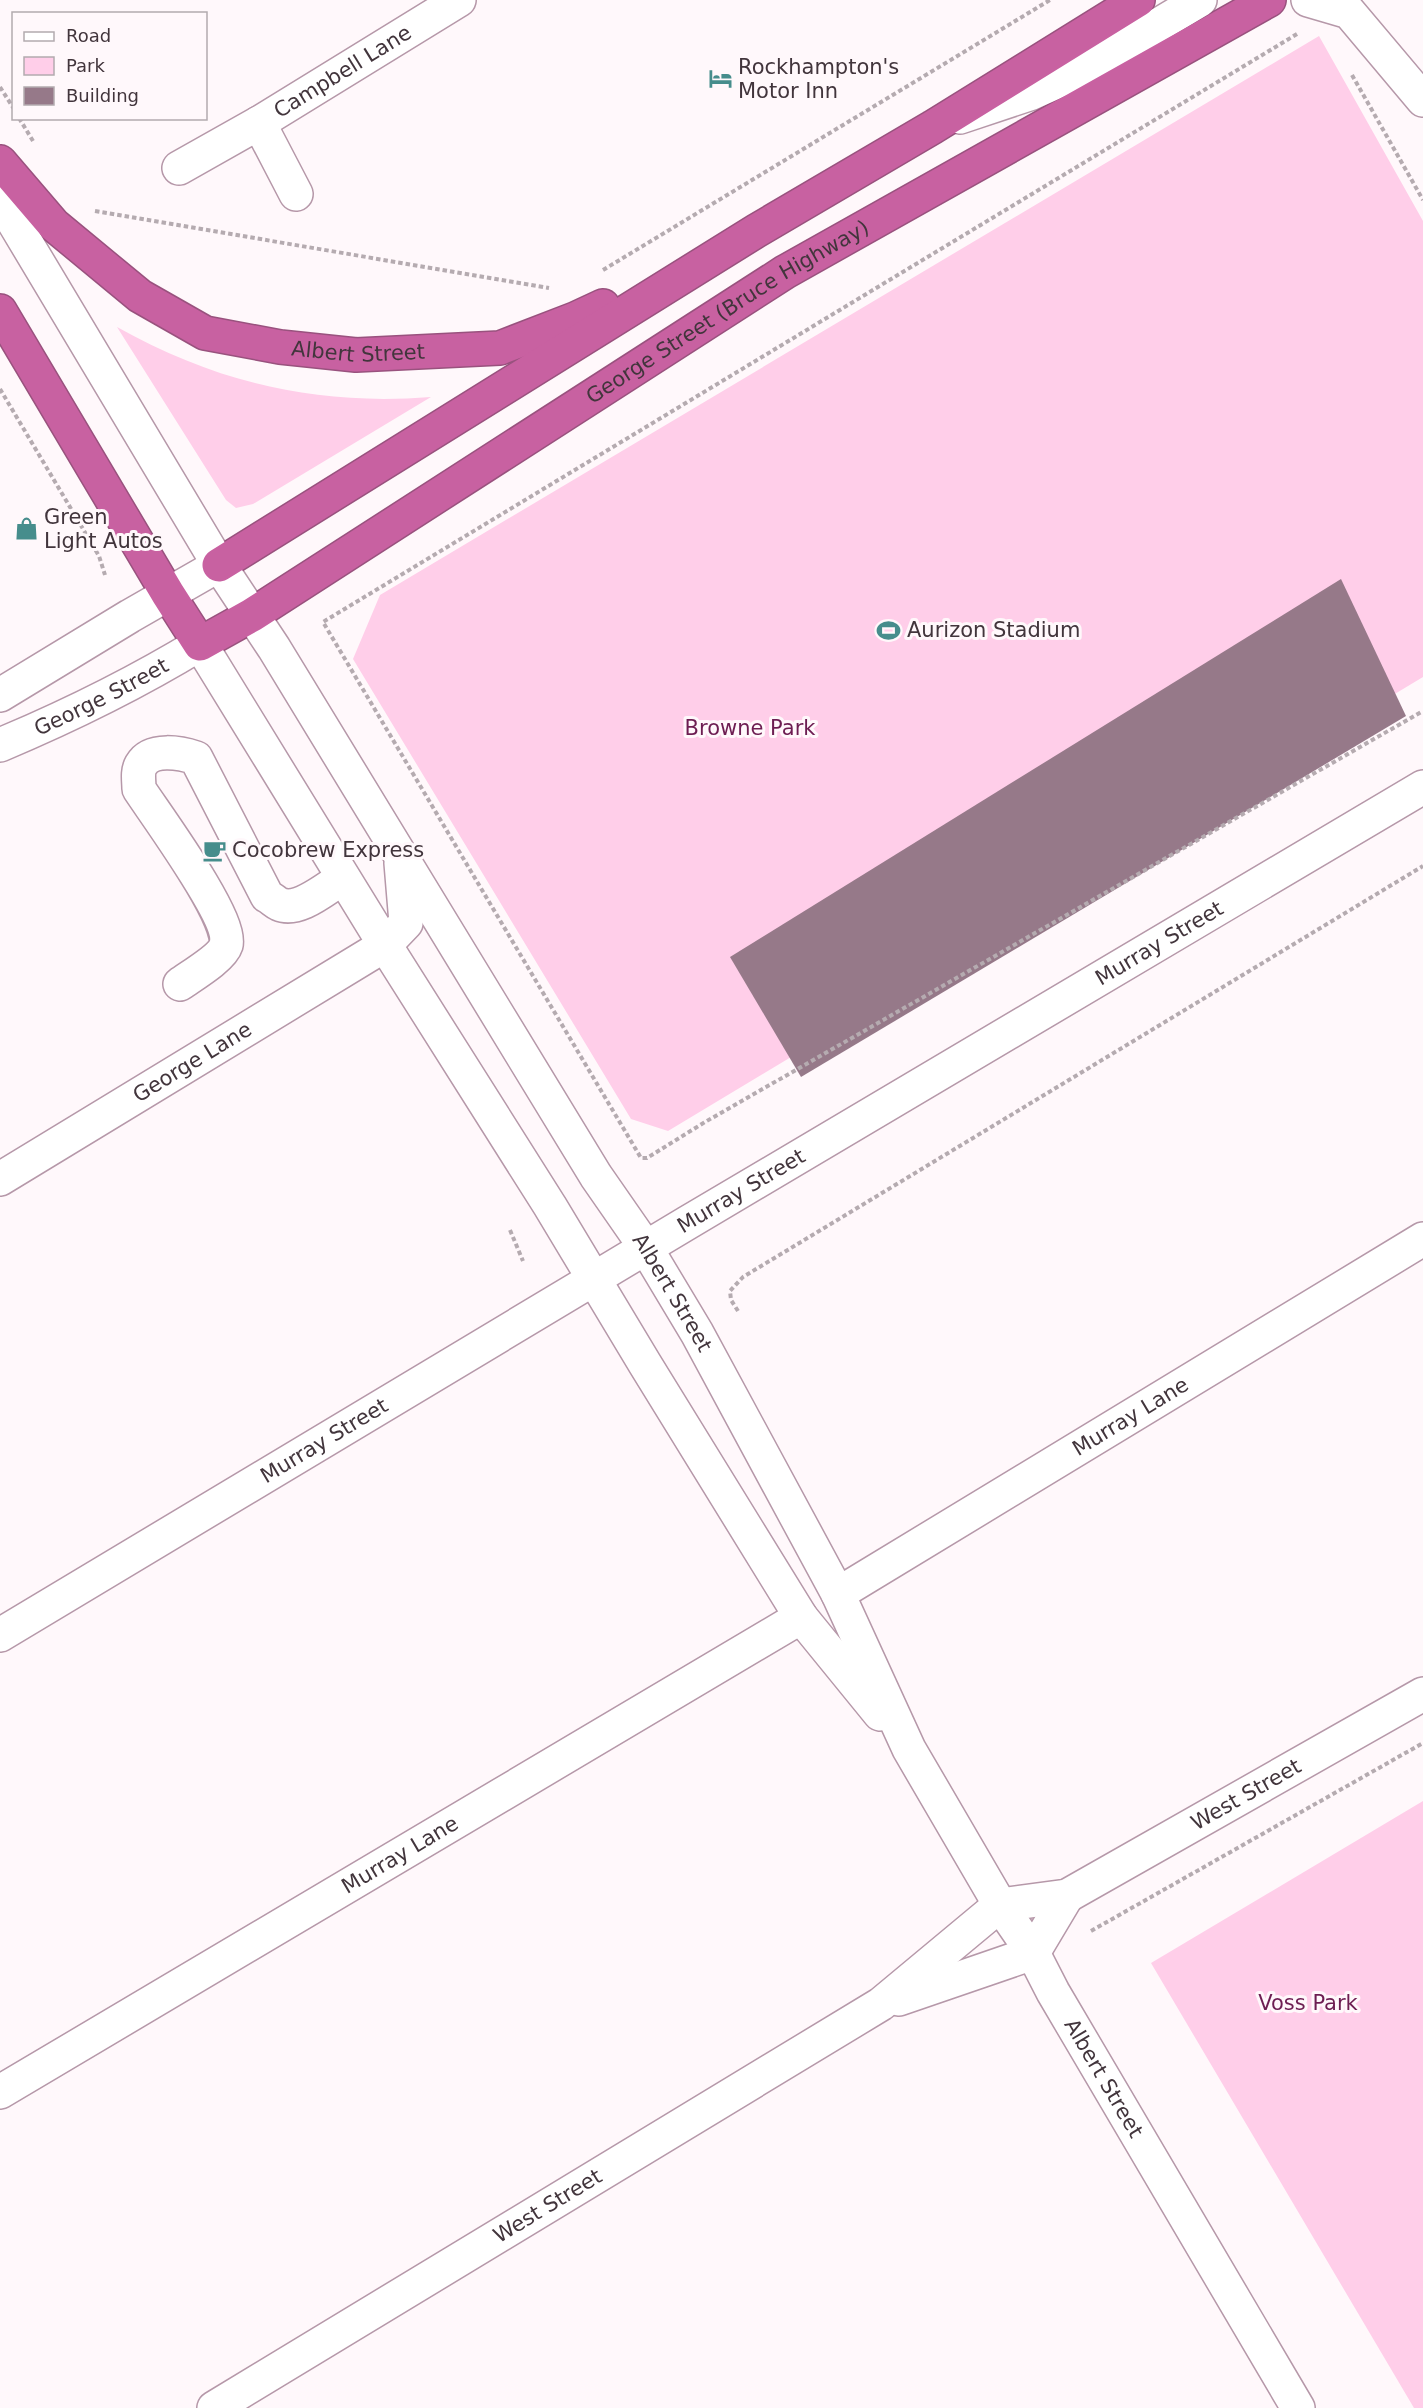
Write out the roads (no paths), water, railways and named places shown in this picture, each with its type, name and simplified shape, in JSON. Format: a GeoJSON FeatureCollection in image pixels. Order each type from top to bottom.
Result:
{"type":"FeatureCollection","features":[{"type":"Feature","properties":{"kind":"highway"},"geometry":{"type":"LineString","coordinates":[[219,565],[756,231],[933,127],[1138,0]]}},
{"type":"Feature","properties":{"kind":"highway","name":"George Street (Bruce Highway)"},"geometry":{"type":"LineString","coordinates":[[201,645],[252,615],[785,272],[1269,0]]}},
{"type":"Feature","properties":{"kind":"highway","name":"Albert Street"},"geometry":{"type":"LineString","coordinates":[[0,162],[54,225],[140,296],[205,333],[280,347],[356,355],[500,348],[575,319],[756,231]]}},
{"type":"Feature","properties":{"kind":"highway","name":"Albert Street"},"geometry":{"type":"LineString","coordinates":[[0,311],[168,594],[201,645]]}},
{"type":"Feature","properties":{"kind":"street","name":"Campbell Lane"},"geometry":{"type":"LineString","coordinates":[[179,168],[259,123],[459,0]]}},
{"type":"Feature","properties":{"kind":"street"},"geometry":{"type":"LineString","coordinates":[[933,127],[1032,93],[1073,74],[1200,0]]}},
{"type":"Feature","properties":{"kind":"street"},"geometry":{"type":"LineString","coordinates":[[1306,15],[1349,12],[1423,100]]}},
{"type":"Feature","properties":{"kind":"street","name":"Campbell Lane"},"geometry":{"type":"LineString","coordinates":[[259,123],[296,194]]}},
{"type":"Feature","properties":{"kind":"street","name":"Albert Street"},"geometry":{"type":"LineString","coordinates":[[0,199],[219,565],[252,615],[596,1176],[646,1248],[697,1333],[838,1594],[909,1749],[1000,1905],[1033,1953],[1053,1992],[1298,2408]]}},
{"type":"Feature","properties":{"kind":"street"},"geometry":{"type":"LineString","coordinates":[[0,695],[219,565]]}},
{"type":"Feature","properties":{"kind":"street","name":"Albert Street"},"geometry":{"type":"LineString","coordinates":[[201,645],[801,1617],[909,1749]]}},
{"type":"Feature","properties":{"kind":"street","name":"George Street"},"geometry":{"type":"LineString","coordinates":[[0,745],[40,728],[201,645]]}},
{"type":"Feature","properties":{"kind":"street"},"geometry":{"type":"LineString","coordinates":[[180,984],[221,954],[226,945],[226,932],[216,908],[139,789],[139,773],[142,763],[150,757],[180,752],[196,758],[267,896],[280,905],[290,906],[302,903],[343,878]]}},
{"type":"Feature","properties":{"kind":"street","name":"Murray Street"},"geometry":{"type":"LineString","coordinates":[[0,1635],[1423,786]]}},
{"type":"Feature","properties":{"kind":"street","name":"Albert Street"},"geometry":{"type":"LineString","coordinates":[[385,945],[406,923],[400,855]]}},
{"type":"Feature","properties":{"kind":"street","name":"George Lane"},"geometry":{"type":"LineString","coordinates":[[0,1179],[385,945]]}},
{"type":"Feature","properties":{"kind":"street","name":"Murray Lane"},"geometry":{"type":"LineString","coordinates":[[838,1594],[1423,1239]]}},
{"type":"Feature","properties":{"kind":"street","name":"Murray Lane"},"geometry":{"type":"LineString","coordinates":[[0,2092],[801,1617]]}},
{"type":"Feature","properties":{"kind":"street","name":"West Street"},"geometry":{"type":"LineString","coordinates":[[214,2408],[881,2004],[1000,1905],[1067,1896],[1423,1694]]}},
{"type":"Feature","properties":{"kind":"street","name":"West Street"},"geometry":{"type":"LineString","coordinates":[[881,2004],[1033,1953],[1067,1896]]}},
{"type":"Feature","properties":{"kind":"place","name":"Rockhampton's Motor Inn"},"geometry":{"type":"Point","coordinates":[720,79]}},
{"type":"Feature","properties":{"kind":"place","name":"Green Light Autos"},"geometry":{"type":"Point","coordinates":[26,529]}},
{"type":"Feature","properties":{"kind":"place","name":"Aurizon Stadium"},"geometry":{"type":"Point","coordinates":[889,630]}},
{"type":"Feature","properties":{"kind":"place","name":"Cocobrew Express"},"geometry":{"type":"Point","coordinates":[214,850]}},
{"type":"Feature","properties":{"kind":"park label","name":"Browne Park"},"geometry":{"type":"Point","coordinates":[750,728]}},
{"type":"Feature","properties":{"kind":"park label","name":"Voss Park"},"geometry":{"type":"Point","coordinates":[1308,2003]}}]}
